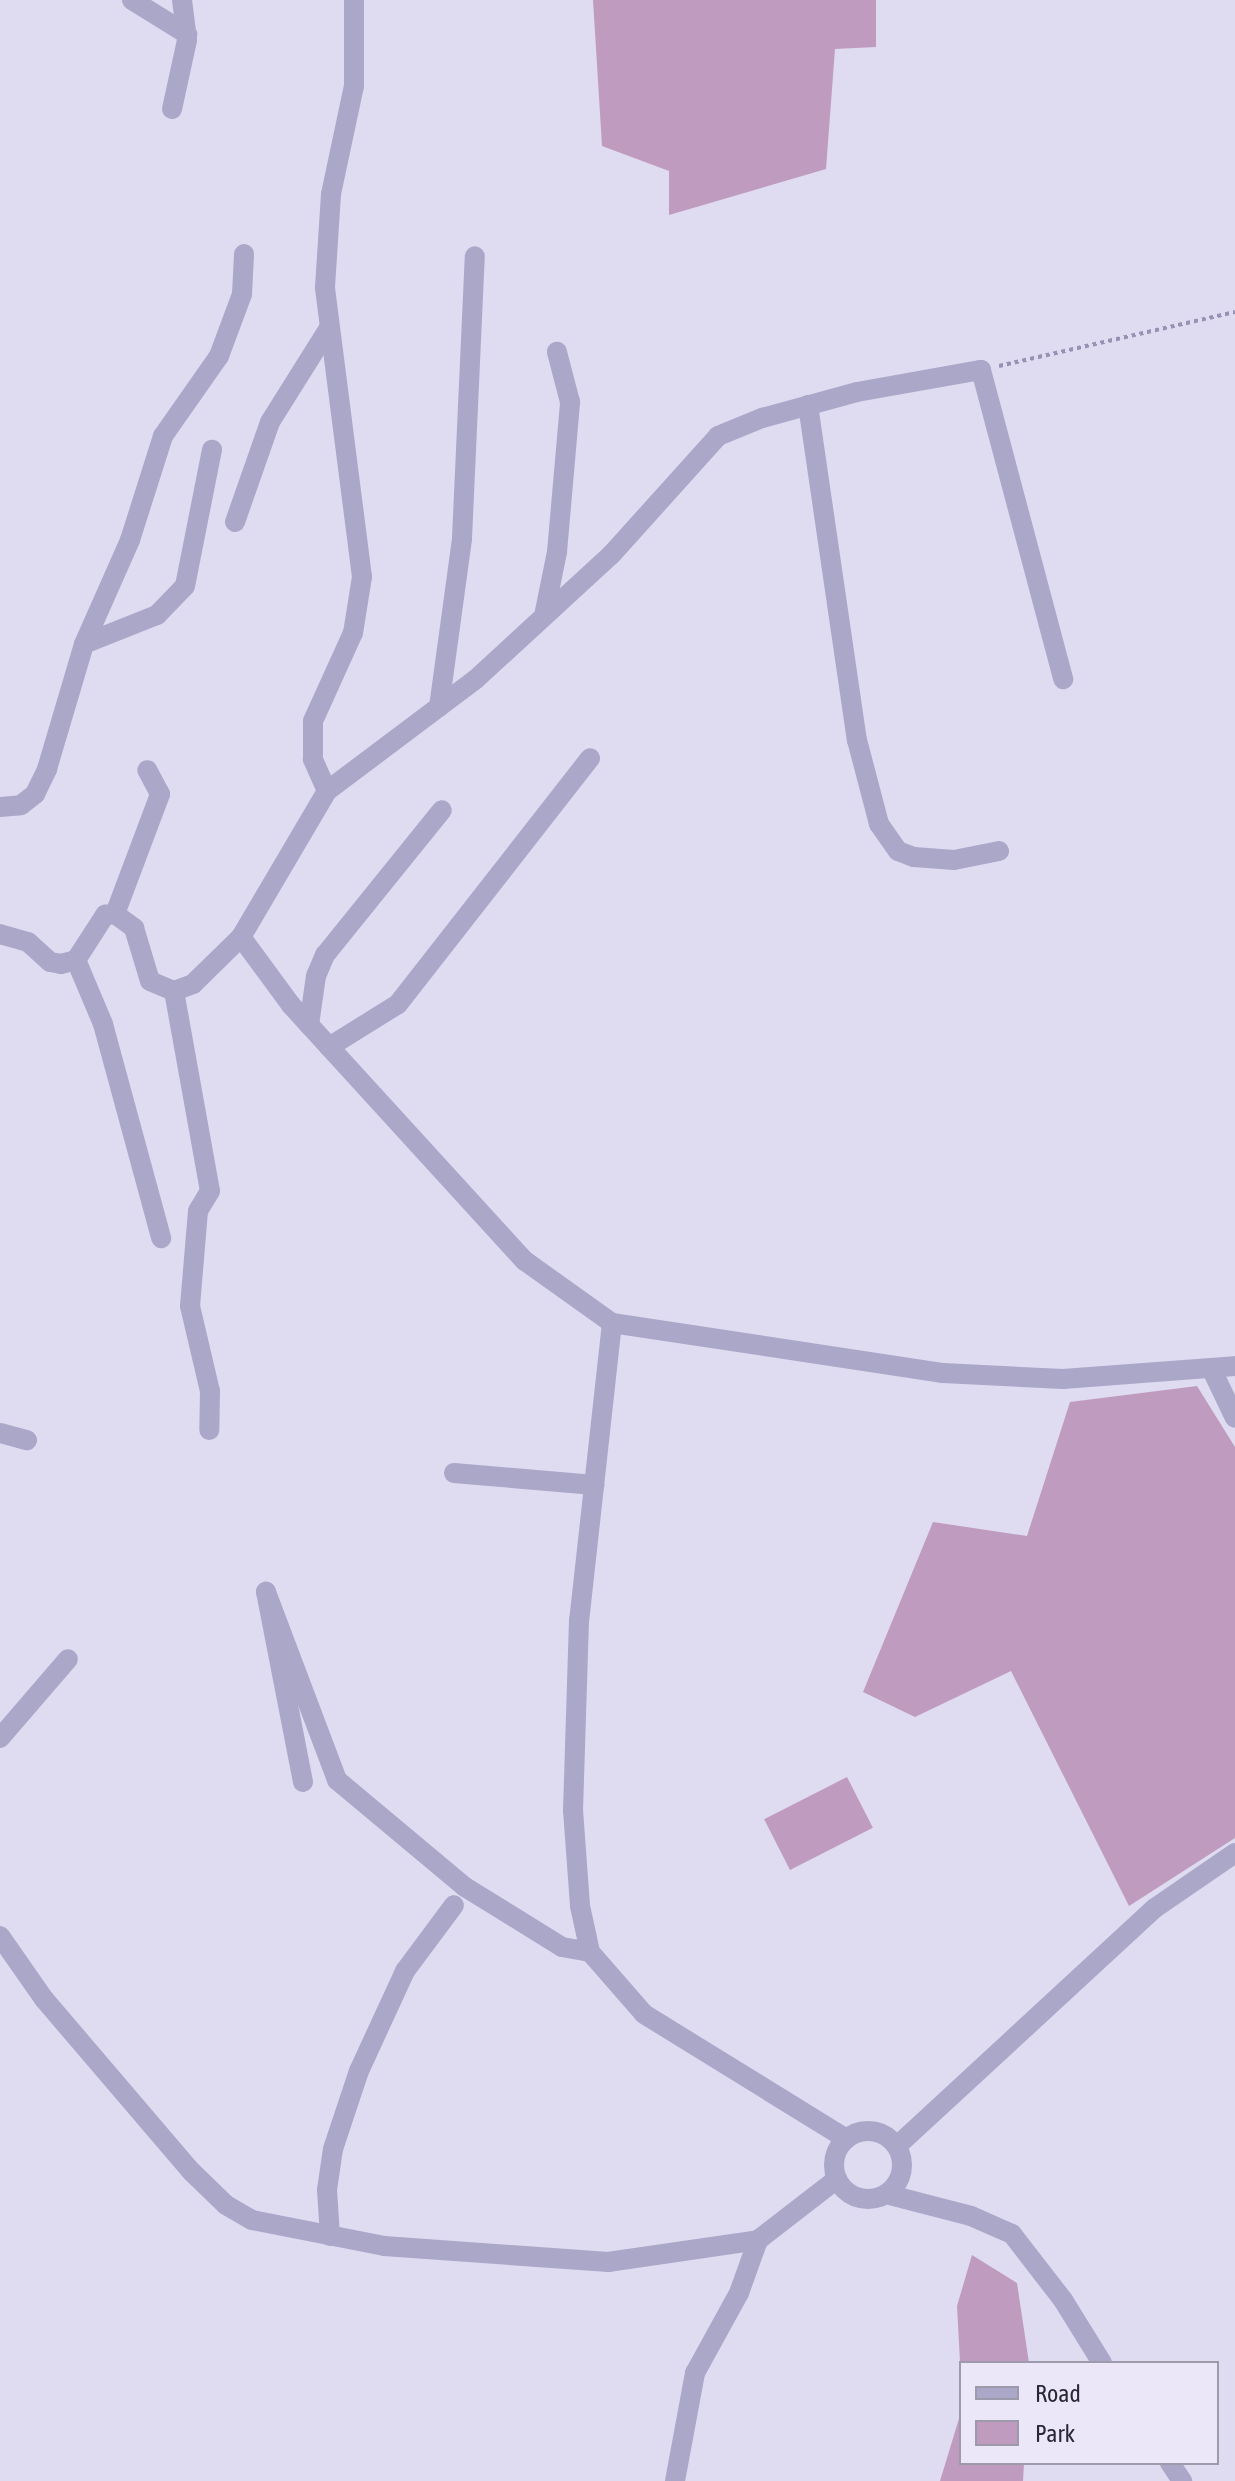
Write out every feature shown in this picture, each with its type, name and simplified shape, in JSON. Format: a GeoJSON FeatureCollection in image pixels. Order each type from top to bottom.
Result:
{"type":"FeatureCollection","features":[{"type":"Feature","properties":{"kind":"street"},"geometry":{"type":"LineString","coordinates":[[132,0],[187,34]]}},
{"type":"Feature","properties":{"kind":"street"},"geometry":{"type":"LineString","coordinates":[[172,109],[187,34],[182,0]]}},
{"type":"Feature","properties":{"kind":"street"},"geometry":{"type":"LineString","coordinates":[[327,791],[313,759],[313,721],[353,633],[362,577],[329,328],[326,237],[354,86],[354,0]]}},
{"type":"Feature","properties":{"kind":"street"},"geometry":{"type":"LineString","coordinates":[[0,807],[21,805],[35,794],[47,769],[84,644],[130,540],[163,436],[219,356],[242,294],[244,254]]}},
{"type":"Feature","properties":{"kind":"street"},"geometry":{"type":"LineString","coordinates":[[439,707],[462,538],[475,256]]}},
{"type":"Feature","properties":{"kind":"street"},"geometry":{"type":"LineString","coordinates":[[235,522],[270,422],[329,328]]}},
{"type":"Feature","properties":{"kind":"street"},"geometry":{"type":"LineString","coordinates":[[544,616],[557,552],[570,402],[557,352]]}},
{"type":"Feature","properties":{"kind":"street"},"geometry":{"type":"LineString","coordinates":[[76,960],[105,915],[115,914],[134,928],[150,981],[174,991],[193,984],[241,937],[327,791],[439,707],[544,616],[611,555],[718,436],[808,405],[981,370],[1063,679]]}},
{"type":"Feature","properties":{"kind":"street"},"geometry":{"type":"LineString","coordinates":[[808,405],[857,740],[879,824],[898,851],[914,857],[954,860],[999,851]]}},
{"type":"Feature","properties":{"kind":"street"},"geometry":{"type":"LineString","coordinates":[[84,644],[157,615],[185,586],[212,450]]}},
{"type":"Feature","properties":{"kind":"street"},"geometry":{"type":"LineString","coordinates":[[329,1047],[398,1004],[590,758]]}},
{"type":"Feature","properties":{"kind":"street"},"geometry":{"type":"LineString","coordinates":[[115,914],[160,794],[147,770]]}},
{"type":"Feature","properties":{"kind":"street"},"geometry":{"type":"LineString","coordinates":[[309,1025],[316,976],[325,955],[442,810]]}},
{"type":"Feature","properties":{"kind":"street"},"geometry":{"type":"LineString","coordinates":[[0,934],[28,942],[50,962],[76,960]]}},
{"type":"Feature","properties":{"kind":"street"},"geometry":{"type":"LineString","coordinates":[[241,937],[309,1025],[525,1261],[612,1323],[943,1373],[1063,1379],[1235,1366]]}},
{"type":"Feature","properties":{"kind":"street"},"geometry":{"type":"LineString","coordinates":[[76,960],[103,1024],[161,1238]]}},
{"type":"Feature","properties":{"kind":"street"},"geometry":{"type":"LineString","coordinates":[[174,991],[210,1191],[198,1211],[190,1306],[210,1391],[209,1430]]}},
{"type":"Feature","properties":{"kind":"street"},"geometry":{"type":"LineString","coordinates":[[612,1323],[579,1620],[573,1810],[580,1906],[590,1952],[644,2014],[846,2139]]}},
{"type":"Feature","properties":{"kind":"street"},"geometry":{"type":"LineString","coordinates":[[1211,1368],[1235,1418]]}},
{"type":"Feature","properties":{"kind":"street"},"geometry":{"type":"LineString","coordinates":[[0,1433],[27,1440]]}},
{"type":"Feature","properties":{"kind":"street"},"geometry":{"type":"LineString","coordinates":[[454,1473],[594,1485]]}},
{"type":"Feature","properties":{"kind":"street"},"geometry":{"type":"LineString","coordinates":[[303,1782],[266,1592],[337,1780],[465,1887],[562,1947],[590,1952]]}},
{"type":"Feature","properties":{"kind":"street"},"geometry":{"type":"LineString","coordinates":[[0,1738],[68,1659]]}},
{"type":"Feature","properties":{"kind":"street"},"geometry":{"type":"LineString","coordinates":[[897,2146],[1155,1908],[1235,1853]]}},
{"type":"Feature","properties":{"kind":"street"},"geometry":{"type":"LineString","coordinates":[[330,2236],[327,2190],[333,2149],[359,2071],[405,1971],[454,1905]]}},
{"type":"Feature","properties":{"kind":"street"},"geometry":{"type":"LineString","coordinates":[[0,1936],[44,1999],[226,2205],[252,2220],[384,2246],[608,2262],[758,2240],[837,2179]]}},
{"type":"Feature","properties":{"kind":"street"},"geometry":{"type":"LineString","coordinates":[[886,2194],[902,2168],[897,2146],[867,2130],[846,2139],[834,2157],[837,2179],[862,2199],[886,2194],[971,2216],[1012,2234],[1063,2300],[1101,2361]]}},
{"type":"Feature","properties":{"kind":"street"},"geometry":{"type":"LineString","coordinates":[[675,2481],[695,2373],[739,2293],[758,2240]]}},
{"type":"Feature","properties":{"kind":"path"},"geometry":{"type":"LineString","coordinates":[[981,370],[1235,312]]}},
{"type":"Feature","properties":{"kind":"green space"},"geometry":{"type":"Polygon","coordinates":[[[593,0],[876,0],[876,47],[835,49],[826,169],[669,215],[669,171],[602,146],[593,0]]]}},
{"type":"Feature","properties":{"kind":"green space"},"geometry":{"type":"Polygon","coordinates":[[[1197,1386],[1235,1447],[1235,1838],[1129,1906],[1011,1671],[915,1717],[863,1692],[933,1522],[1027,1536],[1070,1402],[1197,1386]]]}},
{"type":"Feature","properties":{"kind":"green space"},"geometry":{"type":"Polygon","coordinates":[[[847,1777],[873,1828],[790,1870],[764,1819],[847,1777]]]}},
{"type":"Feature","properties":{"kind":"green space"},"geometry":{"type":"Polygon","coordinates":[[[972,2255],[1017,2283],[1029,2361],[960,2361],[957,2306],[972,2255]]]}},
{"type":"Feature","properties":{"kind":"green space"},"geometry":{"type":"Polygon","coordinates":[[[959,2419],[959,2465],[1024,2465],[1023,2481],[940,2481],[959,2419]]]}}]}
